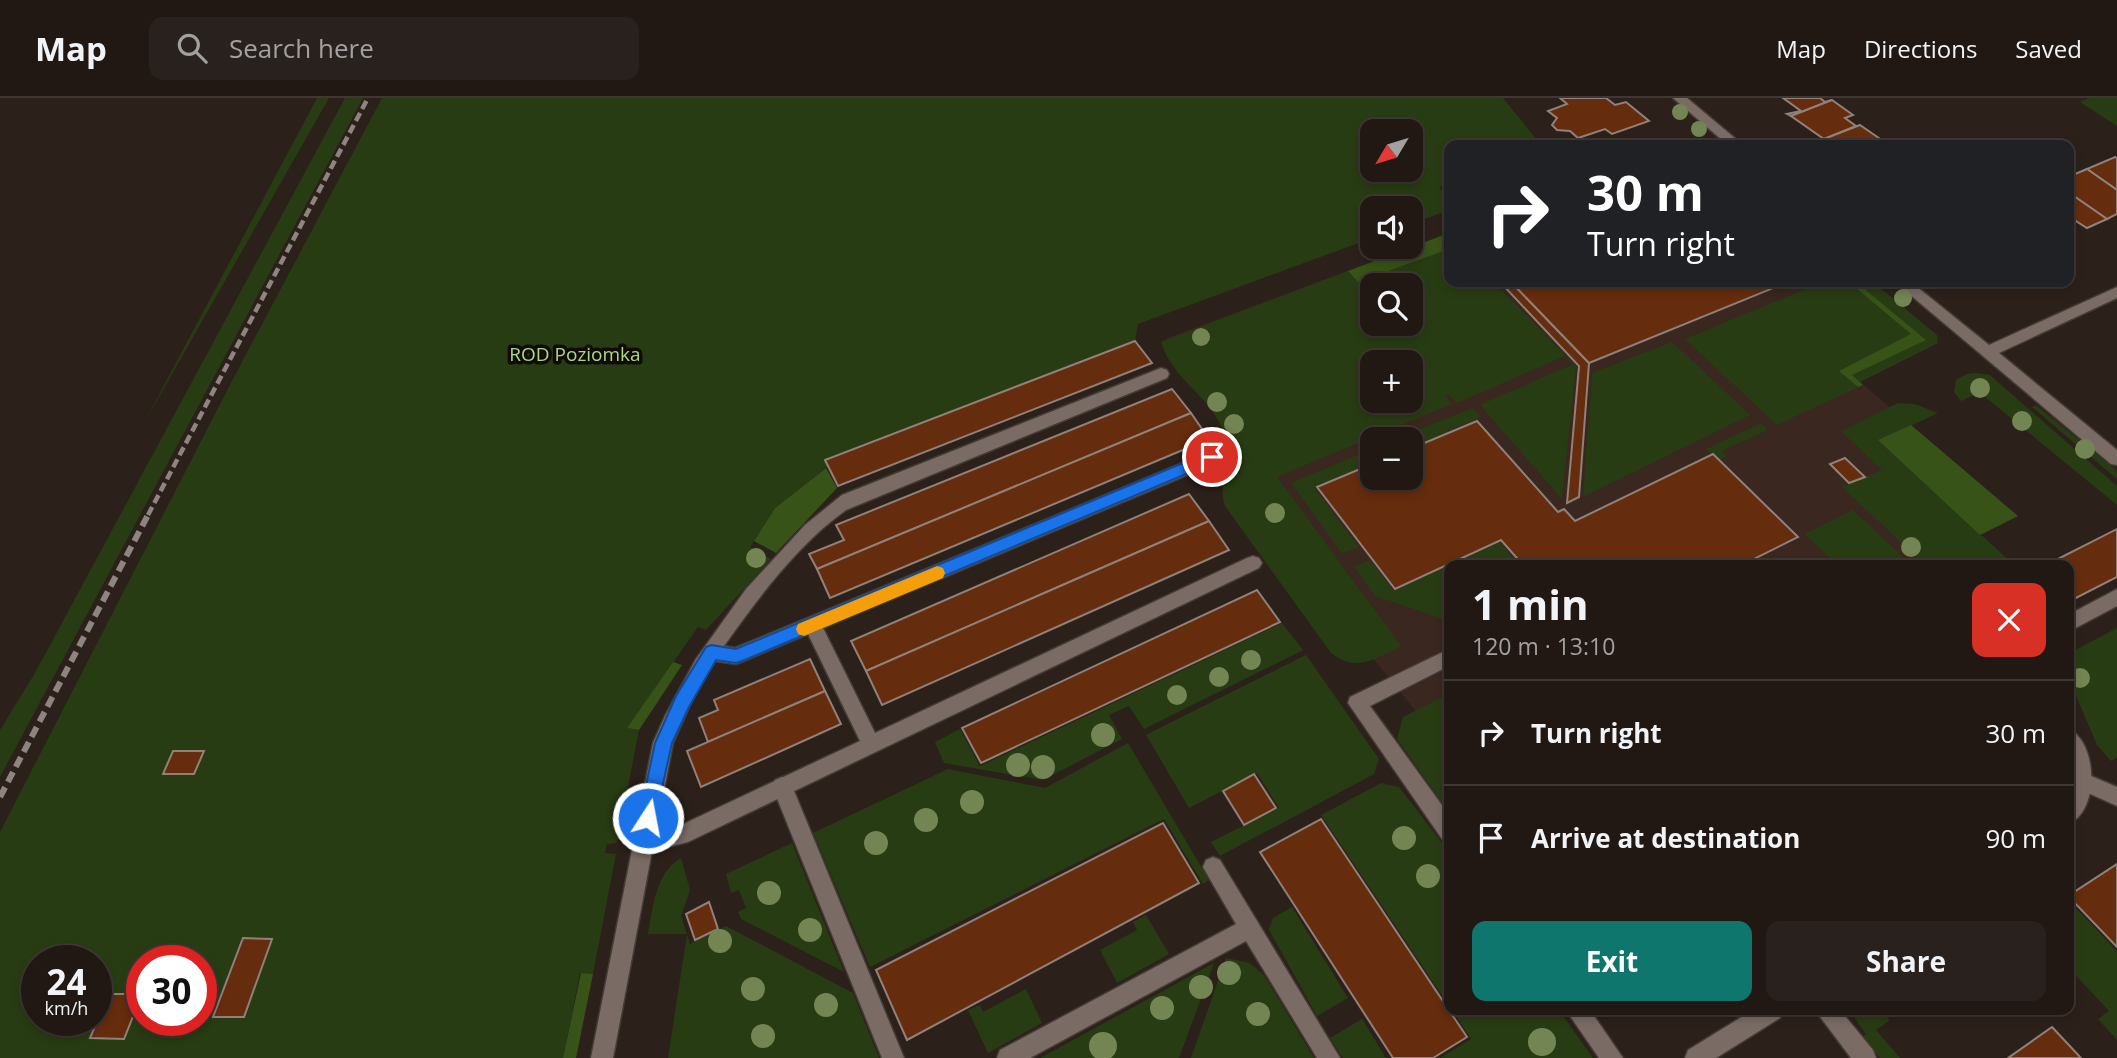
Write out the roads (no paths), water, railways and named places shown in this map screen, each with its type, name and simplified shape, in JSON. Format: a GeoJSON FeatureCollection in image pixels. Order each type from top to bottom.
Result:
{"type":"FeatureCollection","features":[{"type":"Feature","properties":{"kind":"street"},"geometry":{"type":"LineString","coordinates":[[1679,98],[1731,140]]}},
{"type":"Feature","properties":{"kind":"street"},"geometry":{"type":"LineString","coordinates":[[1908,287],[2117,459]]}},
{"type":"Feature","properties":{"kind":"street"},"geometry":{"type":"LineString","coordinates":[[1987,352],[2117,292]]}},
{"type":"Feature","properties":{"kind":"street"},"geometry":{"type":"LineString","coordinates":[[602,1058],[663,743],[682,701],[749,595],[833,509],[1161,374]]}},
{"type":"Feature","properties":{"kind":"street"},"geometry":{"type":"LineString","coordinates":[[711,652],[736,656],[1212,457]]}},
{"type":"Feature","properties":{"kind":"street"},"geometry":{"type":"LineString","coordinates":[[643,843],[681,835],[1253,563]]}},
{"type":"Feature","properties":{"kind":"street"},"geometry":{"type":"LineString","coordinates":[[2074,621],[2117,597]]}},
{"type":"Feature","properties":{"kind":"street"},"geometry":{"type":"LineString","coordinates":[[813,625],[871,744]]}},
{"type":"Feature","properties":{"kind":"street"},"geometry":{"type":"LineString","coordinates":[[1444,660],[1357,703],[1444,825]]}},
{"type":"Feature","properties":{"kind":"street"},"geometry":{"type":"LineString","coordinates":[[2074,750],[2084,782],[2080,803],[2074,810]]}},
{"type":"Feature","properties":{"kind":"street"},"geometry":{"type":"LineString","coordinates":[[2084,782],[2117,797]]}},
{"type":"Feature","properties":{"kind":"street"},"geometry":{"type":"LineString","coordinates":[[782,786],[893,1058]]}},
{"type":"Feature","properties":{"kind":"street"},"geometry":{"type":"LineString","coordinates":[[1213,867],[1329,1058]]}},
{"type":"Feature","properties":{"kind":"street"},"geometry":{"type":"LineString","coordinates":[[1008,1058],[1250,928]]}},
{"type":"Feature","properties":{"kind":"street"},"geometry":{"type":"LineString","coordinates":[[1581,1015],[1612,1058]]}},
{"type":"Feature","properties":{"kind":"street"},"geometry":{"type":"LineString","coordinates":[[1696,1058],[1764,1015]]}},
{"type":"Feature","properties":{"kind":"street"},"geometry":{"type":"LineString","coordinates":[[1830,1015],[1866,1058]]}},
{"type":"Feature","properties":{"kind":"railway"},"geometry":{"type":"LineString","coordinates":[[148,515],[368,98]]}},
{"type":"Feature","properties":{"kind":"railway"},"geometry":{"type":"LineString","coordinates":[[0,797],[149,513]]}},
{"type":"Feature","properties":{"kind":"park label","name":"ROD Poziomka"},"geometry":{"type":"Point","coordinates":[575,354]}}]}
